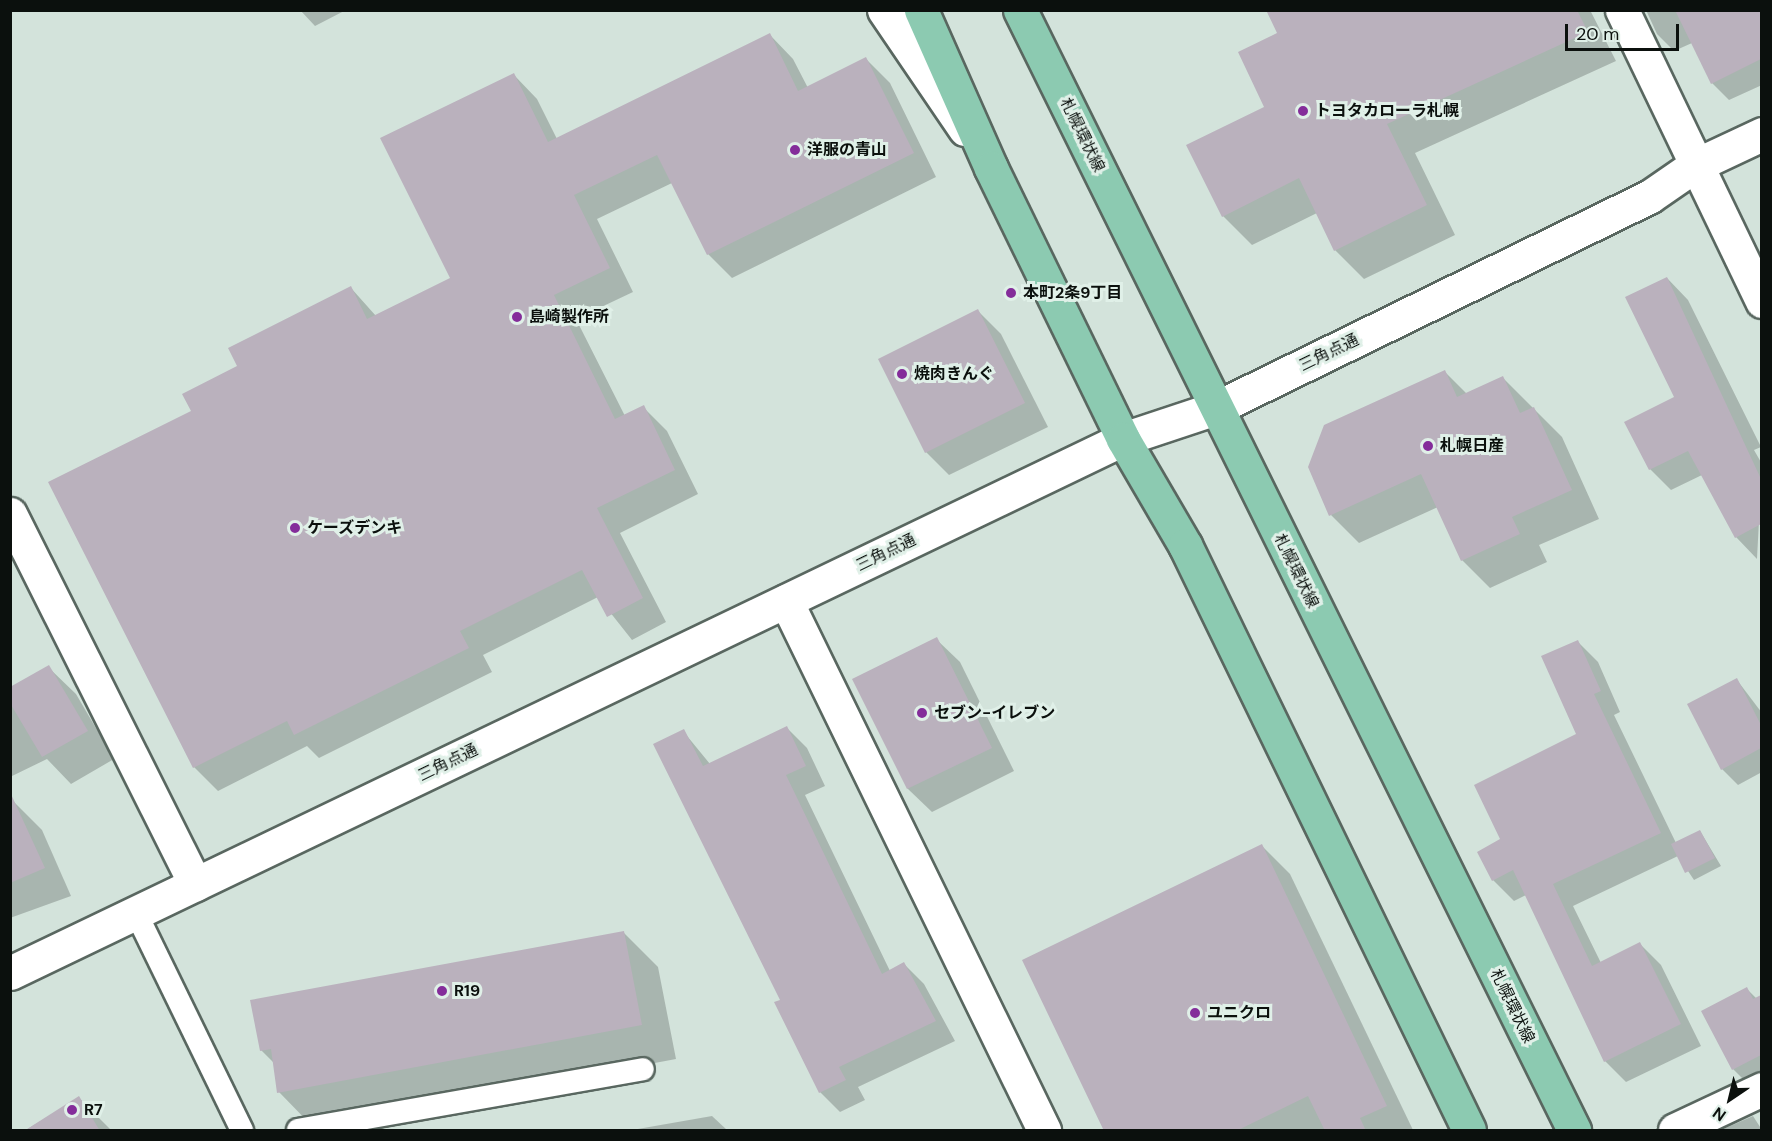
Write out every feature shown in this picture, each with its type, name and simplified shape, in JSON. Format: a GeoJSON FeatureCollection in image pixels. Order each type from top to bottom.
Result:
{"type":"FeatureCollection","features":[{"type":"Feature","properties":{"kind":"main road"},"geometry":{"type":"LineString","coordinates":[[921,10],[991,168],[1123,439],[1185,545],[1469,1131]]}},
{"type":"Feature","properties":{"kind":"main road","name":"札幌環状線"},"geometry":{"type":"LineString","coordinates":[[1027,19],[1216,408],[1574,1131]]}},
{"type":"Feature","properties":{"kind":"street"},"geometry":{"type":"LineString","coordinates":[[884,10],[991,168]]}},
{"type":"Feature","properties":{"kind":"street"},"geometry":{"type":"LineString","coordinates":[[1622,10],[1694,166],[1761,301]]}},
{"type":"Feature","properties":{"kind":"street","name":"三角点通"},"geometry":{"type":"LineString","coordinates":[[10,973],[1123,439],[1216,408],[1649,197],[1694,166],[1761,134]]}},
{"type":"Feature","properties":{"kind":"street"},"geometry":{"type":"LineString","coordinates":[[10,514],[195,884]]}},
{"type":"Feature","properties":{"kind":"street"},"geometry":{"type":"LineString","coordinates":[[786,601],[1044,1131]]}},
{"type":"Feature","properties":{"kind":"street"},"geometry":{"type":"LineString","coordinates":[[1675,1131],[1761,1089]]}},
{"type":"Feature","properties":{"kind":"lane"},"geometry":{"type":"LineString","coordinates":[[136,913],[242,1131]]}},
{"type":"Feature","properties":{"kind":"lane"},"geometry":{"type":"LineString","coordinates":[[298,1131],[643,1069]]}},
{"type":"Feature","properties":{"kind":"building"},"geometry":{"type":"Polygon","coordinates":[[[1266,10],[1577,10],[1588,32],[1387,124],[1427,205],[1334,251],[1299,178],[1222,217],[1186,145],[1264,107],[1238,52],[1277,33],[1266,10]]]}},
{"type":"Feature","properties":{"kind":"building"},"geometry":{"type":"Polygon","coordinates":[[[1675,10],[1761,10],[1761,59],[1711,84],[1675,10]]]}},
{"type":"Feature","properties":{"kind":"building"},"geometry":{"type":"Polygon","coordinates":[[[770,33],[798,91],[866,57],[914,153],[707,255],[657,155],[574,195],[610,268],[554,295],[615,419],[644,405],[675,470],[597,508],[643,598],[607,617],[582,570],[460,631],[469,648],[294,735],[287,721],[193,768],[48,482],[191,411],[182,394],[237,366],[228,348],[351,286],[367,319],[450,278],[380,138],[514,73],[548,142],[770,33]]]}},
{"type":"Feature","properties":{"kind":"building"},"geometry":{"type":"Polygon","coordinates":[[[1667,277],[1761,479],[1761,524],[1735,538],[1688,451],[1649,470],[1624,422],[1674,397],[1625,297],[1667,277]]]}},
{"type":"Feature","properties":{"kind":"building"},"geometry":{"type":"Polygon","coordinates":[[[978,309],[1025,403],[925,453],[878,359],[978,309]]]}},
{"type":"Feature","properties":{"kind":"building"},"geometry":{"type":"Polygon","coordinates":[[[1445,370],[1457,397],[1503,376],[1520,413],[1534,407],[1572,490],[1512,517],[1520,534],[1461,561],[1421,474],[1329,516],[1308,467],[1324,425],[1445,370]]]}},
{"type":"Feature","properties":{"kind":"building","name":"セブン-イレブン"},"geometry":{"type":"Polygon","coordinates":[[[937,637],[992,748],[907,789],[852,679],[937,637]]]}},
{"type":"Feature","properties":{"kind":"building"},"geometry":{"type":"Polygon","coordinates":[[[1578,640],[1601,691],[1594,694],[1661,833],[1553,884],[1592,966],[1640,942],[1681,1024],[1604,1062],[1513,870],[1492,881],[1477,852],[1500,839],[1474,785],[1576,734],[1541,656],[1578,640]]]}},
{"type":"Feature","properties":{"kind":"building"},"geometry":{"type":"Polygon","coordinates":[[[49,665],[88,731],[42,757],[10,703],[10,687],[49,665]]]}},
{"type":"Feature","properties":{"kind":"building"},"geometry":{"type":"Polygon","coordinates":[[[1737,678],[1761,725],[1761,748],[1721,770],[1687,704],[1737,678]]]}},
{"type":"Feature","properties":{"kind":"building"},"geometry":{"type":"Polygon","coordinates":[[[787,726],[806,766],[786,775],[882,974],[904,962],[936,1021],[839,1067],[846,1080],[819,1093],[774,1002],[780,1000],[653,744],[684,729],[703,766],[787,726]]]}},
{"type":"Feature","properties":{"kind":"building"},"geometry":{"type":"Polygon","coordinates":[[[10,792],[45,868],[10,883],[10,792]]]}},
{"type":"Feature","properties":{"kind":"building"},"geometry":{"type":"Polygon","coordinates":[[[1700,830],[1715,858],[1685,873],[1671,844],[1700,830]]]}},
{"type":"Feature","properties":{"kind":"building","name":"ユニクロ"},"geometry":{"type":"Polygon","coordinates":[[[1262,844],[1387,1106],[1360,1118],[1366,1131],[1325,1131],[1308,1096],[1236,1131],[1104,1131],[1022,960],[1262,844]]]}},
{"type":"Feature","properties":{"kind":"building"},"geometry":{"type":"Polygon","coordinates":[[[624,931],[642,1025],[277,1093],[271,1049],[260,1051],[250,1000],[624,931]]]}},
{"type":"Feature","properties":{"kind":"building"},"geometry":{"type":"Polygon","coordinates":[[[1747,987],[1753,999],[1761,995],[1761,1055],[1732,1070],[1701,1011],[1747,987]]]}},
{"type":"Feature","properties":{"kind":"building","name":"R7"},"geometry":{"type":"Polygon","coordinates":[[[79,1096],[100,1131],[24,1131],[79,1096]]]}},
{"type":"Feature","properties":{"kind":"place","name":"トヨタカローラ札幌"},"geometry":{"type":"Point","coordinates":[1303,111]}},
{"type":"Feature","properties":{"kind":"place","name":"洋服の青山"},"geometry":{"type":"Point","coordinates":[795,150]}},
{"type":"Feature","properties":{"kind":"place","name":"本町2条9丁目"},"geometry":{"type":"Point","coordinates":[1011,293]}},
{"type":"Feature","properties":{"kind":"place","name":"島崎製作所"},"geometry":{"type":"Point","coordinates":[517,317]}},
{"type":"Feature","properties":{"kind":"place","name":"焼肉きんぐ"},"geometry":{"type":"Point","coordinates":[902,374]}},
{"type":"Feature","properties":{"kind":"place","name":"札幌日産"},"geometry":{"type":"Point","coordinates":[1428,446]}},
{"type":"Feature","properties":{"kind":"place","name":"ケーズデンキ"},"geometry":{"type":"Point","coordinates":[295,528]}},
{"type":"Feature","properties":{"kind":"place","name":"セブン-イレブン"},"geometry":{"type":"Point","coordinates":[922,713]}},
{"type":"Feature","properties":{"kind":"place","name":"R19"},"geometry":{"type":"Point","coordinates":[442,991]}},
{"type":"Feature","properties":{"kind":"place","name":"ユニクロ"},"geometry":{"type":"Point","coordinates":[1195,1013]}},
{"type":"Feature","properties":{"kind":"place","name":"R7"},"geometry":{"type":"Point","coordinates":[72,1110]}}]}
